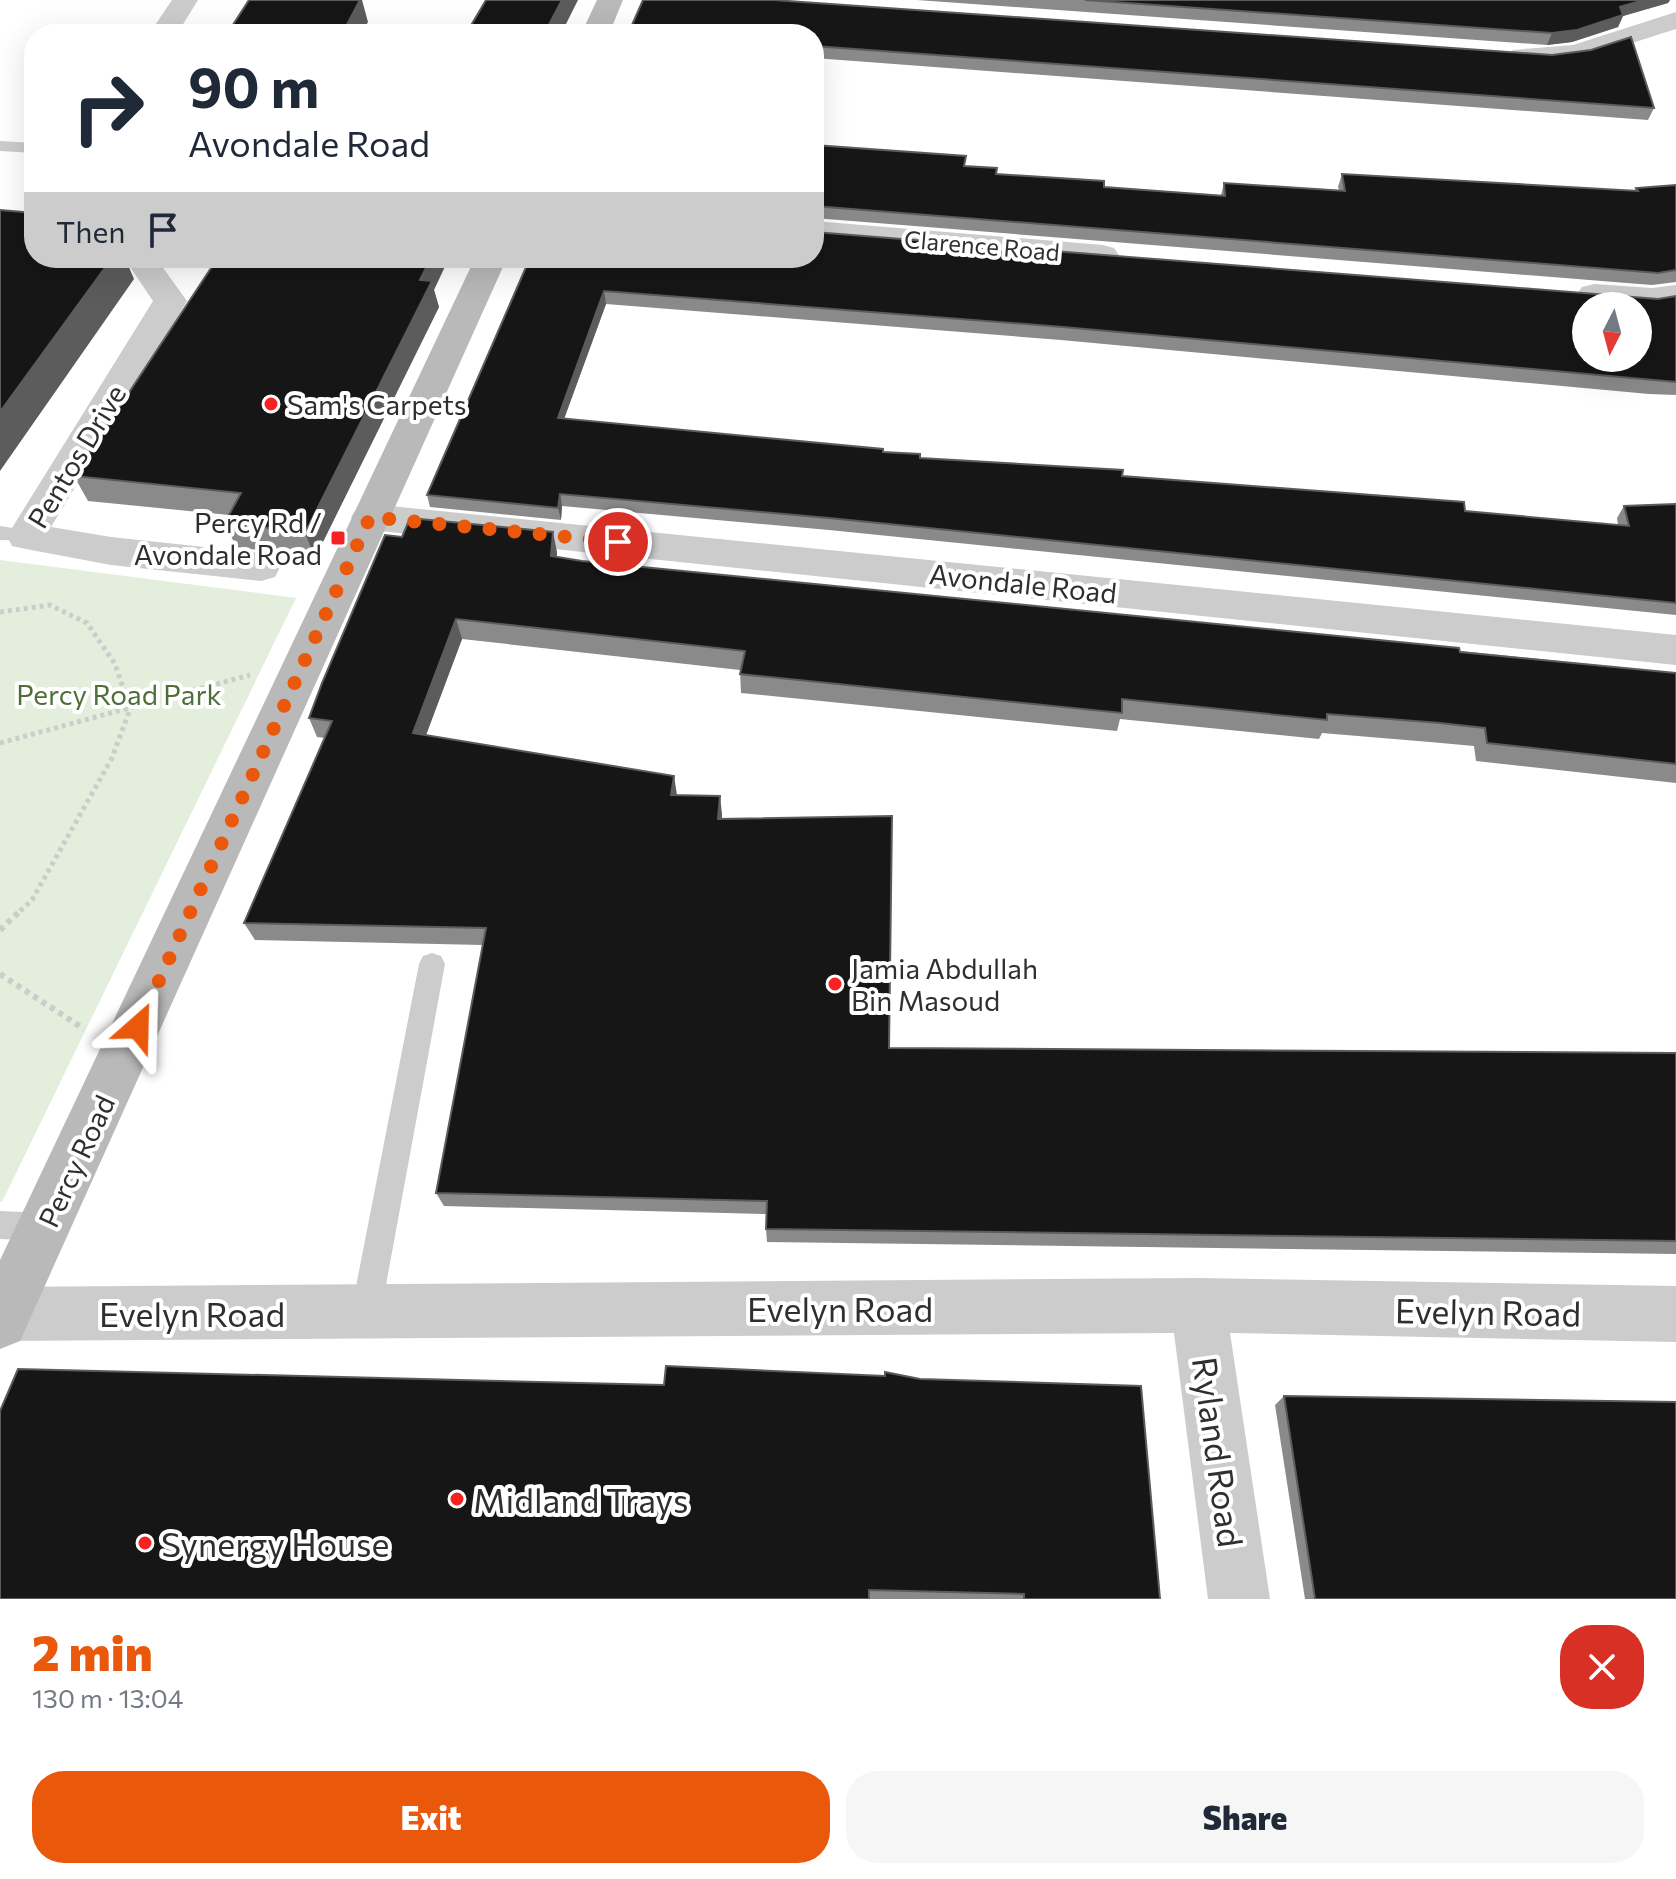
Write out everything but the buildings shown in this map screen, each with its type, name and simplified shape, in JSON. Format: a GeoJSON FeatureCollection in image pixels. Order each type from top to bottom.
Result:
{"type":"FeatureCollection","features":[{"type":"Feature","properties":{"kind":"street"},"geometry":{"type":"LineString","coordinates":[[169,24],[185,0]]}},
{"type":"Feature","properties":{"kind":"street"},"geometry":{"type":"LineString","coordinates":[[599,24],[610,0]]}},
{"type":"Feature","properties":{"kind":"street"},"geometry":{"type":"LineString","coordinates":[[1503,54],[1576,53],[1676,20]]}},
{"type":"Feature","properties":{"kind":"street","name":"Clarence Road"},"geometry":{"type":"LineString","coordinates":[[824,232],[1136,257]]}},
{"type":"Feature","properties":{"kind":"street","name":"Pentos Drive"},"geometry":{"type":"LineString","coordinates":[[147,268],[170,301],[13,535],[111,551],[261,567]]}},
{"type":"Feature","properties":{"kind":"street","name":"Percy Road"},"geometry":{"type":"LineString","coordinates":[[2,1318],[486,268]]}},
{"type":"Feature","properties":{"kind":"street"},"geometry":{"type":"LineString","coordinates":[[1558,291],[1652,298],[1676,295]]}},
{"type":"Feature","properties":{"kind":"street","name":"Avondale Road"},"geometry":{"type":"LineString","coordinates":[[370,517],[1676,650]]}},
{"type":"Feature","properties":{"kind":"street","name":"Evelyn Road"},"geometry":{"type":"LineString","coordinates":[[2,1318],[1198,1305],[1676,1314]]}},
{"type":"Feature","properties":{"kind":"street","name":"Ryland Road"},"geometry":{"type":"LineString","coordinates":[[1198,1305],[1239,1599]]}},
{"type":"Feature","properties":{"kind":"lane"},"geometry":{"type":"LineString","coordinates":[[0,146],[24,147]]}},
{"type":"Feature","properties":{"kind":"lane"},"geometry":{"type":"LineString","coordinates":[[366,1312],[432,964]]}},
{"type":"Feature","properties":{"kind":"lane"},"geometry":{"type":"LineString","coordinates":[[0,1225],[45,1227]]}},
{"type":"Feature","properties":{"kind":"path"},"geometry":{"type":"LineString","coordinates":[[0,612],[50,605],[87,623],[115,664],[130,709],[112,758],[32,900],[0,930]]}},
{"type":"Feature","properties":{"kind":"path"},"geometry":{"type":"LineString","coordinates":[[0,743],[305,660]]}},
{"type":"Feature","properties":{"kind":"path"},"geometry":{"type":"LineString","coordinates":[[0,974],[125,1055]]}},
{"type":"Feature","properties":{"kind":"green space","name":"Percy Road Park"},"geometry":{"type":"Polygon","coordinates":[[[0,560],[296,598],[2,1202],[0,1201],[0,560]]]}},
{"type":"Feature","properties":{"kind":"place","name":"Sam's Carpets"},"geometry":{"type":"Point","coordinates":[271,404]}},
{"type":"Feature","properties":{"kind":"place","name":"Percy Rd / Avondale Road"},"geometry":{"type":"Point","coordinates":[338,538]}},
{"type":"Feature","properties":{"kind":"place","name":"Jamia Abdullah Bin Masoud"},"geometry":{"type":"Point","coordinates":[835,984]}},
{"type":"Feature","properties":{"kind":"place","name":"Midland Trays"},"geometry":{"type":"Point","coordinates":[457,1499]}},
{"type":"Feature","properties":{"kind":"place","name":"Synergy House"},"geometry":{"type":"Point","coordinates":[145,1543]}},
{"type":"Feature","properties":{"kind":"route"},"geometry":{"type":"LineString","coordinates":[[138,1027],[370,517],[618,542]]}}]}
